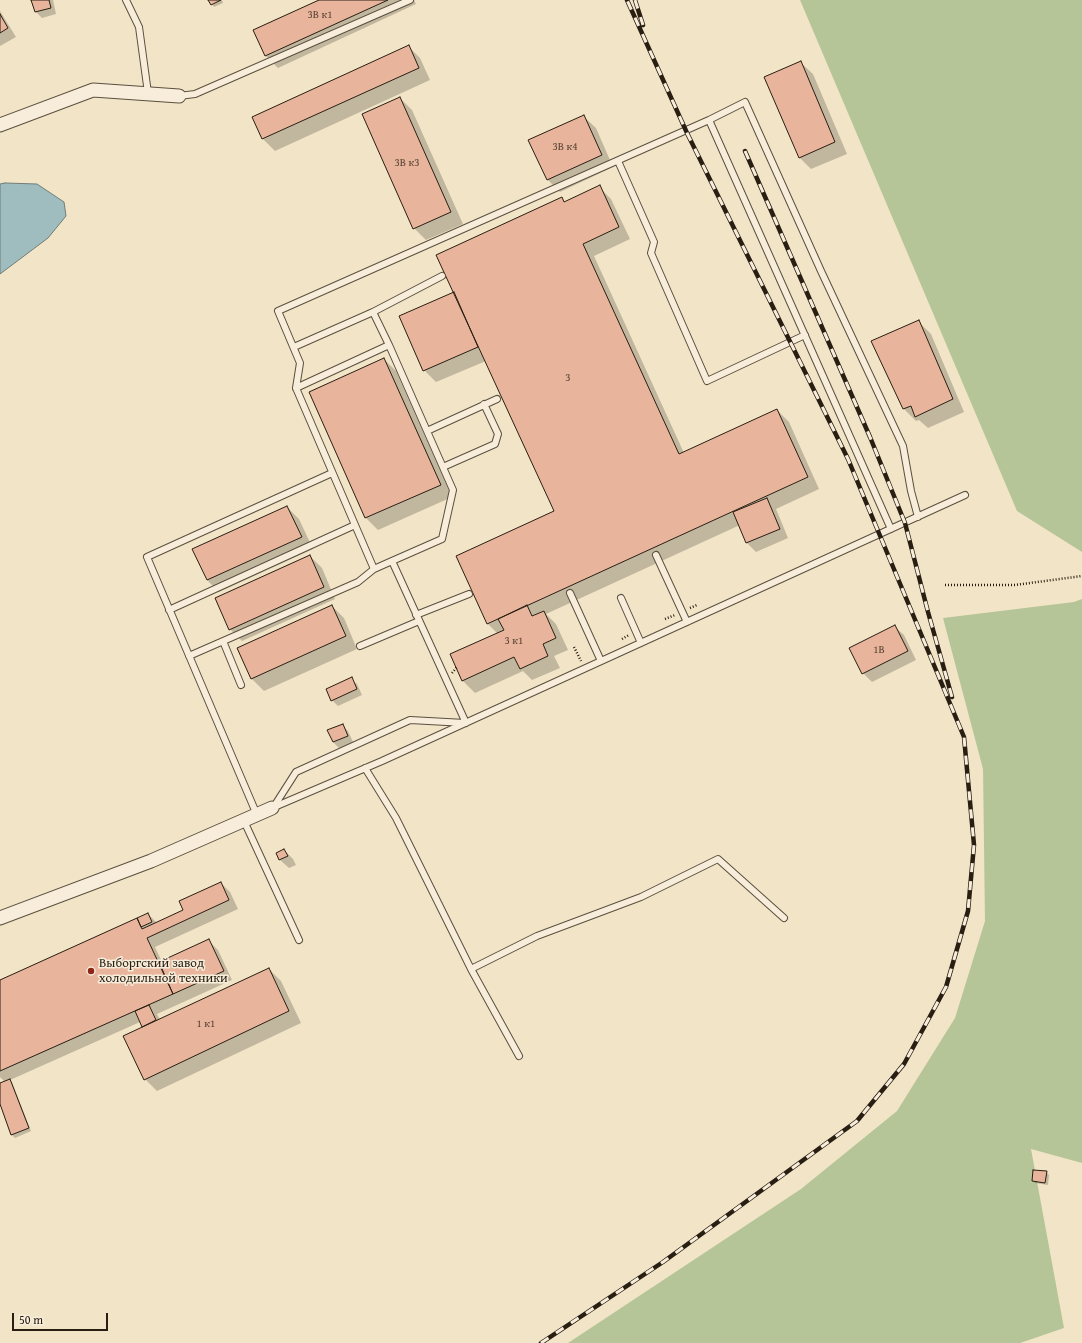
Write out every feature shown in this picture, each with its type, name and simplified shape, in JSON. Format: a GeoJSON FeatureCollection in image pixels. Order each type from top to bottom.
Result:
{"type":"FeatureCollection","features":[{"type":"Feature","properties":{"kind":"street"},"geometry":{"type":"LineString","coordinates":[[0,125],[93,90],[178,96]]}},
{"type":"Feature","properties":{"kind":"street"},"geometry":{"type":"LineString","coordinates":[[0,918],[151,861],[272,808]]}},
{"type":"Feature","properties":{"kind":"lane"},"geometry":{"type":"LineString","coordinates":[[126,0],[139,28],[148,93]]}},
{"type":"Feature","properties":{"kind":"lane"},"geometry":{"type":"LineString","coordinates":[[178,96],[195,94],[410,0]]}},
{"type":"Feature","properties":{"kind":"lane"},"geometry":{"type":"LineString","coordinates":[[374,569],[296,388],[300,363],[278,311],[618,161],[745,102],[824,278],[903,446],[911,491],[918,517]]}},
{"type":"Feature","properties":{"kind":"lane"},"geometry":{"type":"LineString","coordinates":[[709,120],[891,529]]}},
{"type":"Feature","properties":{"kind":"lane"},"geometry":{"type":"LineString","coordinates":[[618,161],[654,242],[651,253],[707,381],[805,335]]}},
{"type":"Feature","properties":{"kind":"lane"},"geometry":{"type":"LineString","coordinates":[[294,347],[373,312],[442,276]]}},
{"type":"Feature","properties":{"kind":"lane"},"geometry":{"type":"LineString","coordinates":[[189,656],[358,582],[374,569],[442,539],[453,490],[373,312]]}},
{"type":"Feature","properties":{"kind":"lane"},"geometry":{"type":"LineString","coordinates":[[296,388],[389,345]]}},
{"type":"Feature","properties":{"kind":"lane"},"geometry":{"type":"LineString","coordinates":[[427,431],[497,398]]}},
{"type":"Feature","properties":{"kind":"lane"},"geometry":{"type":"LineString","coordinates":[[443,467],[495,444],[498,434],[484,404]]}},
{"type":"Feature","properties":{"kind":"lane"},"geometry":{"type":"LineString","coordinates":[[257,815],[147,557],[332,473]]}},
{"type":"Feature","properties":{"kind":"lane"},"geometry":{"type":"LineString","coordinates":[[272,808],[466,723],[965,495]]}},
{"type":"Feature","properties":{"kind":"lane"},"geometry":{"type":"LineString","coordinates":[[169,610],[355,525]]}},
{"type":"Feature","properties":{"kind":"lane"},"geometry":{"type":"LineString","coordinates":[[656,555],[687,622]]}},
{"type":"Feature","properties":{"kind":"lane"},"geometry":{"type":"LineString","coordinates":[[392,561],[466,723]]}},
{"type":"Feature","properties":{"kind":"lane"},"geometry":{"type":"LineString","coordinates":[[570,593],[601,661]]}},
{"type":"Feature","properties":{"kind":"lane"},"geometry":{"type":"LineString","coordinates":[[360,646],[469,594]]}},
{"type":"Feature","properties":{"kind":"lane"},"geometry":{"type":"LineString","coordinates":[[621,598],[641,643]]}},
{"type":"Feature","properties":{"kind":"lane"},"geometry":{"type":"LineString","coordinates":[[223,641],[241,685]]}},
{"type":"Feature","properties":{"kind":"lane"},"geometry":{"type":"LineString","coordinates":[[272,808],[296,772],[410,720],[466,723]]}},
{"type":"Feature","properties":{"kind":"lane"},"geometry":{"type":"LineString","coordinates":[[365,768],[396,818],[472,969],[519,1056]]}},
{"type":"Feature","properties":{"kind":"lane"},"geometry":{"type":"LineString","coordinates":[[244,821],[299,940]]}},
{"type":"Feature","properties":{"kind":"lane"},"geometry":{"type":"LineString","coordinates":[[472,969],[537,936],[641,897],[718,859],[784,918]]}},
{"type":"Feature","properties":{"kind":"path"},"geometry":{"type":"LineString","coordinates":[[945,585],[1015,585],[1082,576]]}},
{"type":"Feature","properties":{"kind":"green space"},"geometry":{"type":"Polygon","coordinates":[[[800,0],[1082,0],[1082,552],[1017,511],[800,0]]]}},
{"type":"Feature","properties":{"kind":"green space"},"geometry":{"type":"Polygon","coordinates":[[[1082,599],[1082,1163],[1031,1149],[1064,1328],[1020,1343],[568,1343],[801,1189],[897,1111],[955,1018],[985,921],[983,769],[943,618],[1074,602],[1082,599]]]}},
{"type":"Feature","properties":{"kind":"water"},"geometry":{"type":"Polygon","coordinates":[[[0,184],[37,184],[64,202],[66,216],[48,238],[0,274],[0,184]]]}},
{"type":"Feature","properties":{"kind":"building"},"geometry":{"type":"Polygon","coordinates":[[[31,0],[49,0],[51,8],[35,12],[31,0]]]}},
{"type":"Feature","properties":{"kind":"building"},"geometry":{"type":"Polygon","coordinates":[[[208,0],[221,0],[211,5],[208,0]]]}},
{"type":"Feature","properties":{"kind":"building"},"geometry":{"type":"Polygon","coordinates":[[[319,0],[388,0],[265,56],[253,30],[319,0]]]}},
{"type":"Feature","properties":{"kind":"building"},"geometry":{"type":"Polygon","coordinates":[[[0,14],[8,28],[0,33],[0,14]]]}},
{"type":"Feature","properties":{"kind":"building"},"geometry":{"type":"Polygon","coordinates":[[[409,45],[419,68],[262,139],[252,117],[409,45]]]}},
{"type":"Feature","properties":{"kind":"building"},"geometry":{"type":"Polygon","coordinates":[[[801,61],[835,142],[799,158],[764,77],[801,61]]]}},
{"type":"Feature","properties":{"kind":"building"},"geometry":{"type":"Polygon","coordinates":[[[400,97],[451,212],[413,229],[362,114],[400,97]]]}},
{"type":"Feature","properties":{"kind":"building"},"geometry":{"type":"Polygon","coordinates":[[[584,115],[602,155],[547,180],[528,140],[584,115]]]}},
{"type":"Feature","properties":{"kind":"building"},"geometry":{"type":"Polygon","coordinates":[[[600,185],[619,227],[583,244],[679,454],[777,409],[808,477],[487,624],[456,556],[554,511],[436,255],[562,197],[564,202],[600,185]]]}},
{"type":"Feature","properties":{"kind":"building"},"geometry":{"type":"Polygon","coordinates":[[[454,292],[478,347],[423,371],[399,316],[454,292]]]}},
{"type":"Feature","properties":{"kind":"building"},"geometry":{"type":"Polygon","coordinates":[[[919,320],[953,399],[915,417],[911,406],[903,409],[871,341],[919,320]]]}},
{"type":"Feature","properties":{"kind":"building"},"geometry":{"type":"Polygon","coordinates":[[[384,358],[441,485],[365,518],[309,392],[384,358]]]}},
{"type":"Feature","properties":{"kind":"building"},"geometry":{"type":"Polygon","coordinates":[[[767,498],[780,529],[746,543],[733,512],[767,498]]]}},
{"type":"Feature","properties":{"kind":"building"},"geometry":{"type":"Polygon","coordinates":[[[287,506],[302,537],[207,580],[192,549],[287,506]]]}},
{"type":"Feature","properties":{"kind":"building"},"geometry":{"type":"Polygon","coordinates":[[[310,555],[324,587],[229,630],[215,598],[310,555]]]}},
{"type":"Feature","properties":{"kind":"building"},"geometry":{"type":"Polygon","coordinates":[[[332,605],[346,636],[251,679],[237,648],[332,605]]]}},
{"type":"Feature","properties":{"kind":"building"},"geometry":{"type":"Polygon","coordinates":[[[527,605],[532,616],[544,611],[556,638],[543,644],[548,656],[520,669],[514,657],[462,681],[450,654],[504,630],[498,619],[527,605]]]}},
{"type":"Feature","properties":{"kind":"building"},"geometry":{"type":"Polygon","coordinates":[[[895,625],[908,651],[862,674],[849,648],[895,625]]]}},
{"type":"Feature","properties":{"kind":"building"},"geometry":{"type":"Polygon","coordinates":[[[352,677],[357,689],[331,701],[326,689],[352,677]]]}},
{"type":"Feature","properties":{"kind":"building"},"geometry":{"type":"Polygon","coordinates":[[[343,724],[348,736],[333,742],[327,730],[343,724]]]}},
{"type":"Feature","properties":{"kind":"building"},"geometry":{"type":"Polygon","coordinates":[[[284,849],[288,856],[279,860],[276,853],[284,849]]]}},
{"type":"Feature","properties":{"kind":"building","name":"Выборгский завод холодильной техники"},"geometry":{"type":"Polygon","coordinates":[[[221,882],[229,900],[147,938],[173,994],[0,1071],[0,980],[137,918],[142,929],[183,910],[179,901],[221,882]]]}},
{"type":"Feature","properties":{"kind":"building"},"geometry":{"type":"Polygon","coordinates":[[[148,913],[152,922],[141,927],[137,918],[148,913]]]}},
{"type":"Feature","properties":{"kind":"building"},"geometry":{"type":"Polygon","coordinates":[[[209,939],[224,971],[173,994],[159,962],[209,939]]]}},
{"type":"Feature","properties":{"kind":"building"},"geometry":{"type":"Polygon","coordinates":[[[269,968],[289,1011],[144,1080],[123,1036],[269,968]]]}},
{"type":"Feature","properties":{"kind":"building"},"geometry":{"type":"Polygon","coordinates":[[[149,1005],[156,1020],[142,1027],[135,1011],[149,1005]]]}},
{"type":"Feature","properties":{"kind":"building"},"geometry":{"type":"Polygon","coordinates":[[[10,1079],[29,1128],[11,1135],[0,1104],[0,1083],[10,1079]]]}},
{"type":"Feature","properties":{"kind":"building"},"geometry":{"type":"Polygon","coordinates":[[[1033,1170],[1047,1171],[1045,1183],[1032,1181],[1033,1170]]]}},
{"type":"Feature","properties":{"kind":"railway"},"geometry":{"type":"LineString","coordinates":[[541,1343],[663,1262],[857,1121],[904,1064],[946,987],[968,911],[974,845],[964,737],[848,459],[687,133],[627,0]]}},
{"type":"Feature","properties":{"kind":"railway"},"geometry":{"type":"LineString","coordinates":[[635,0],[643,25]]}},
{"type":"Feature","properties":{"kind":"railway"},"geometry":{"type":"LineString","coordinates":[[745,151],[870,437],[905,523],[952,697]]}},
{"type":"Feature","properties":{"kind":"place","name":"Выборгский завод холодильной техники"},"geometry":{"type":"Point","coordinates":[91,971]}}]}
